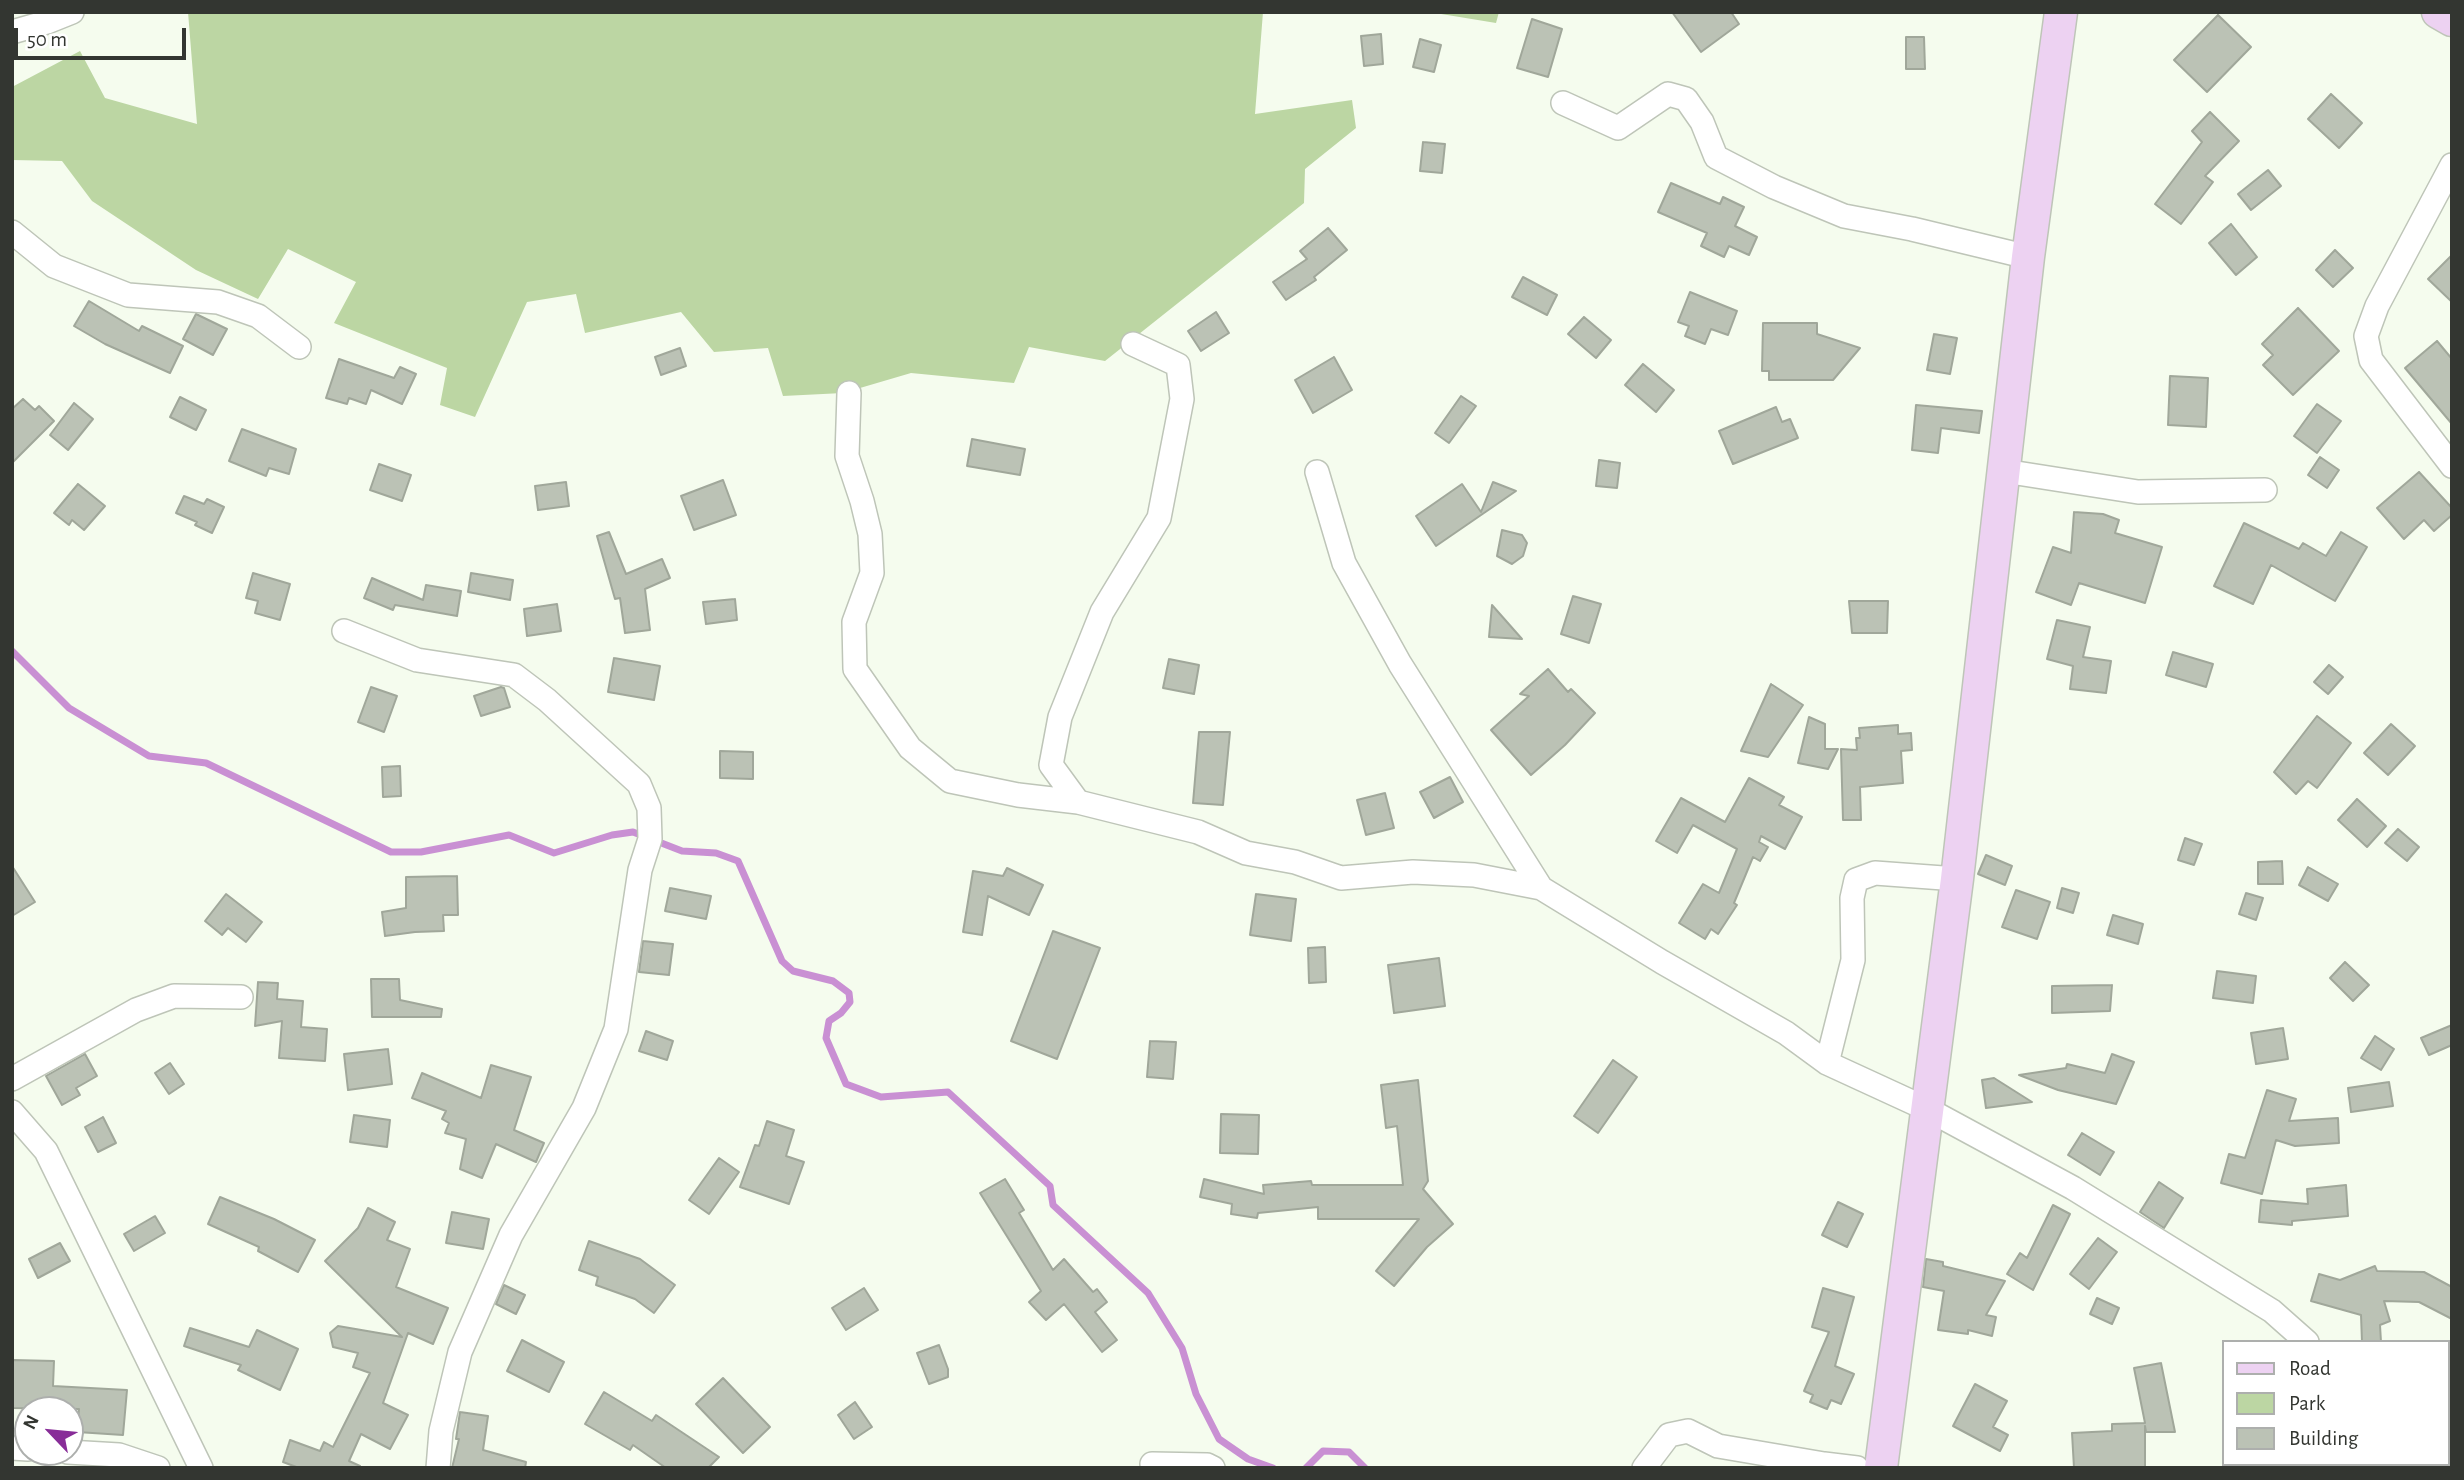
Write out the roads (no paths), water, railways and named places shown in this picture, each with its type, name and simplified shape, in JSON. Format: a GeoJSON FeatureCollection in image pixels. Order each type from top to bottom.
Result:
{"type":"FeatureCollection","features":[{"type":"Feature","properties":{"kind":"street"},"geometry":{"type":"LineString","coordinates":[[12,32],[72,12]]}},
{"type":"Feature","properties":{"kind":"street"},"geometry":{"type":"LineString","coordinates":[[1881,1468],[1957,879],[2028,257],[2060,12]]}},
{"type":"Feature","properties":{"kind":"street"},"geometry":{"type":"LineString","coordinates":[[2438,12],[2452,20]]}},
{"type":"Feature","properties":{"kind":"street"},"geometry":{"type":"LineString","coordinates":[[1563,103],[1618,128],[1668,94],[1686,99],[1702,122],[1716,157],[1774,187],[1844,216],[1912,229],[2028,257]]}},
{"type":"Feature","properties":{"kind":"street"},"geometry":{"type":"LineString","coordinates":[[2452,164],[2377,306],[2366,336],[2371,360],[2452,466]]}},
{"type":"Feature","properties":{"kind":"street"},"geometry":{"type":"LineString","coordinates":[[12,232],[54,266],[128,295],[218,302],[258,316],[299,347]]}},
{"type":"Feature","properties":{"kind":"street"},"geometry":{"type":"LineString","coordinates":[[1077,802],[1051,765],[1060,717],[1102,612],[1159,518],[1182,399],[1178,365],[1133,344]]}},
{"type":"Feature","properties":{"kind":"street"},"geometry":{"type":"LineString","coordinates":[[849,393],[847,456],[870,534],[872,573],[854,622],[855,669],[909,748],[950,781],[1018,795],[1077,802],[1198,832],[1246,853],[1295,862],[1342,878],[1413,872],[1474,875],[1541,888],[1786,1033],[1827,1063],[1927,1109],[2073,1188],[2272,1311],[2305,1340]]}},
{"type":"Feature","properties":{"kind":"street"},"geometry":{"type":"LineString","coordinates":[[2004,471],[2138,492],[2265,490]]}},
{"type":"Feature","properties":{"kind":"street"},"geometry":{"type":"LineString","coordinates":[[1317,472],[1345,563],[1400,664],[1541,888]]}},
{"type":"Feature","properties":{"kind":"street"},"geometry":{"type":"LineString","coordinates":[[344,631],[417,660],[513,675],[547,700],[639,784],[649,808],[650,839],[640,870],[616,1029],[584,1108],[511,1235],[460,1352],[441,1431],[438,1468]]}},
{"type":"Feature","properties":{"kind":"street"},"geometry":{"type":"LineString","coordinates":[[1827,1063],[1853,960],[1852,898],[1856,880],[1875,873],[1957,879]]}},
{"type":"Feature","properties":{"kind":"street"},"geometry":{"type":"LineString","coordinates":[[12,1079],[136,1010],[174,996],[241,997]]}},
{"type":"Feature","properties":{"kind":"street"},"geometry":{"type":"LineString","coordinates":[[12,1112],[46,1152],[201,1468]]}},
{"type":"Feature","properties":{"kind":"street"},"geometry":{"type":"LineString","coordinates":[[1644,1468],[1669,1435],[1688,1431],[1718,1446],[1857,1468]]}},
{"type":"Feature","properties":{"kind":"street"},"geometry":{"type":"LineString","coordinates":[[84,1453],[119,1455],[159,1468]]}},
{"type":"Feature","properties":{"kind":"street"},"geometry":{"type":"LineString","coordinates":[[1152,1464],[1207,1465],[1213,1468]]}},
{"type":"Feature","properties":{"kind":"waterway"},"geometry":{"type":"LineString","coordinates":[[12,651],[69,708],[149,756],[206,763],[391,852],[421,852],[509,835],[554,853],[612,835],[633,832],[682,851],[716,853],[738,861],[782,961],[793,971],[833,981],[849,993],[850,1002],[841,1013],[829,1021],[826,1038],[846,1084],[881,1097],[948,1092],[1050,1186],[1053,1205],[1148,1293],[1182,1348],[1196,1394],[1219,1439],[1248,1459],[1273,1468]]}},
{"type":"Feature","properties":{"kind":"waterway"},"geometry":{"type":"LineString","coordinates":[[1306,1468],[1323,1451],[1349,1452],[1365,1468]]}}]}
